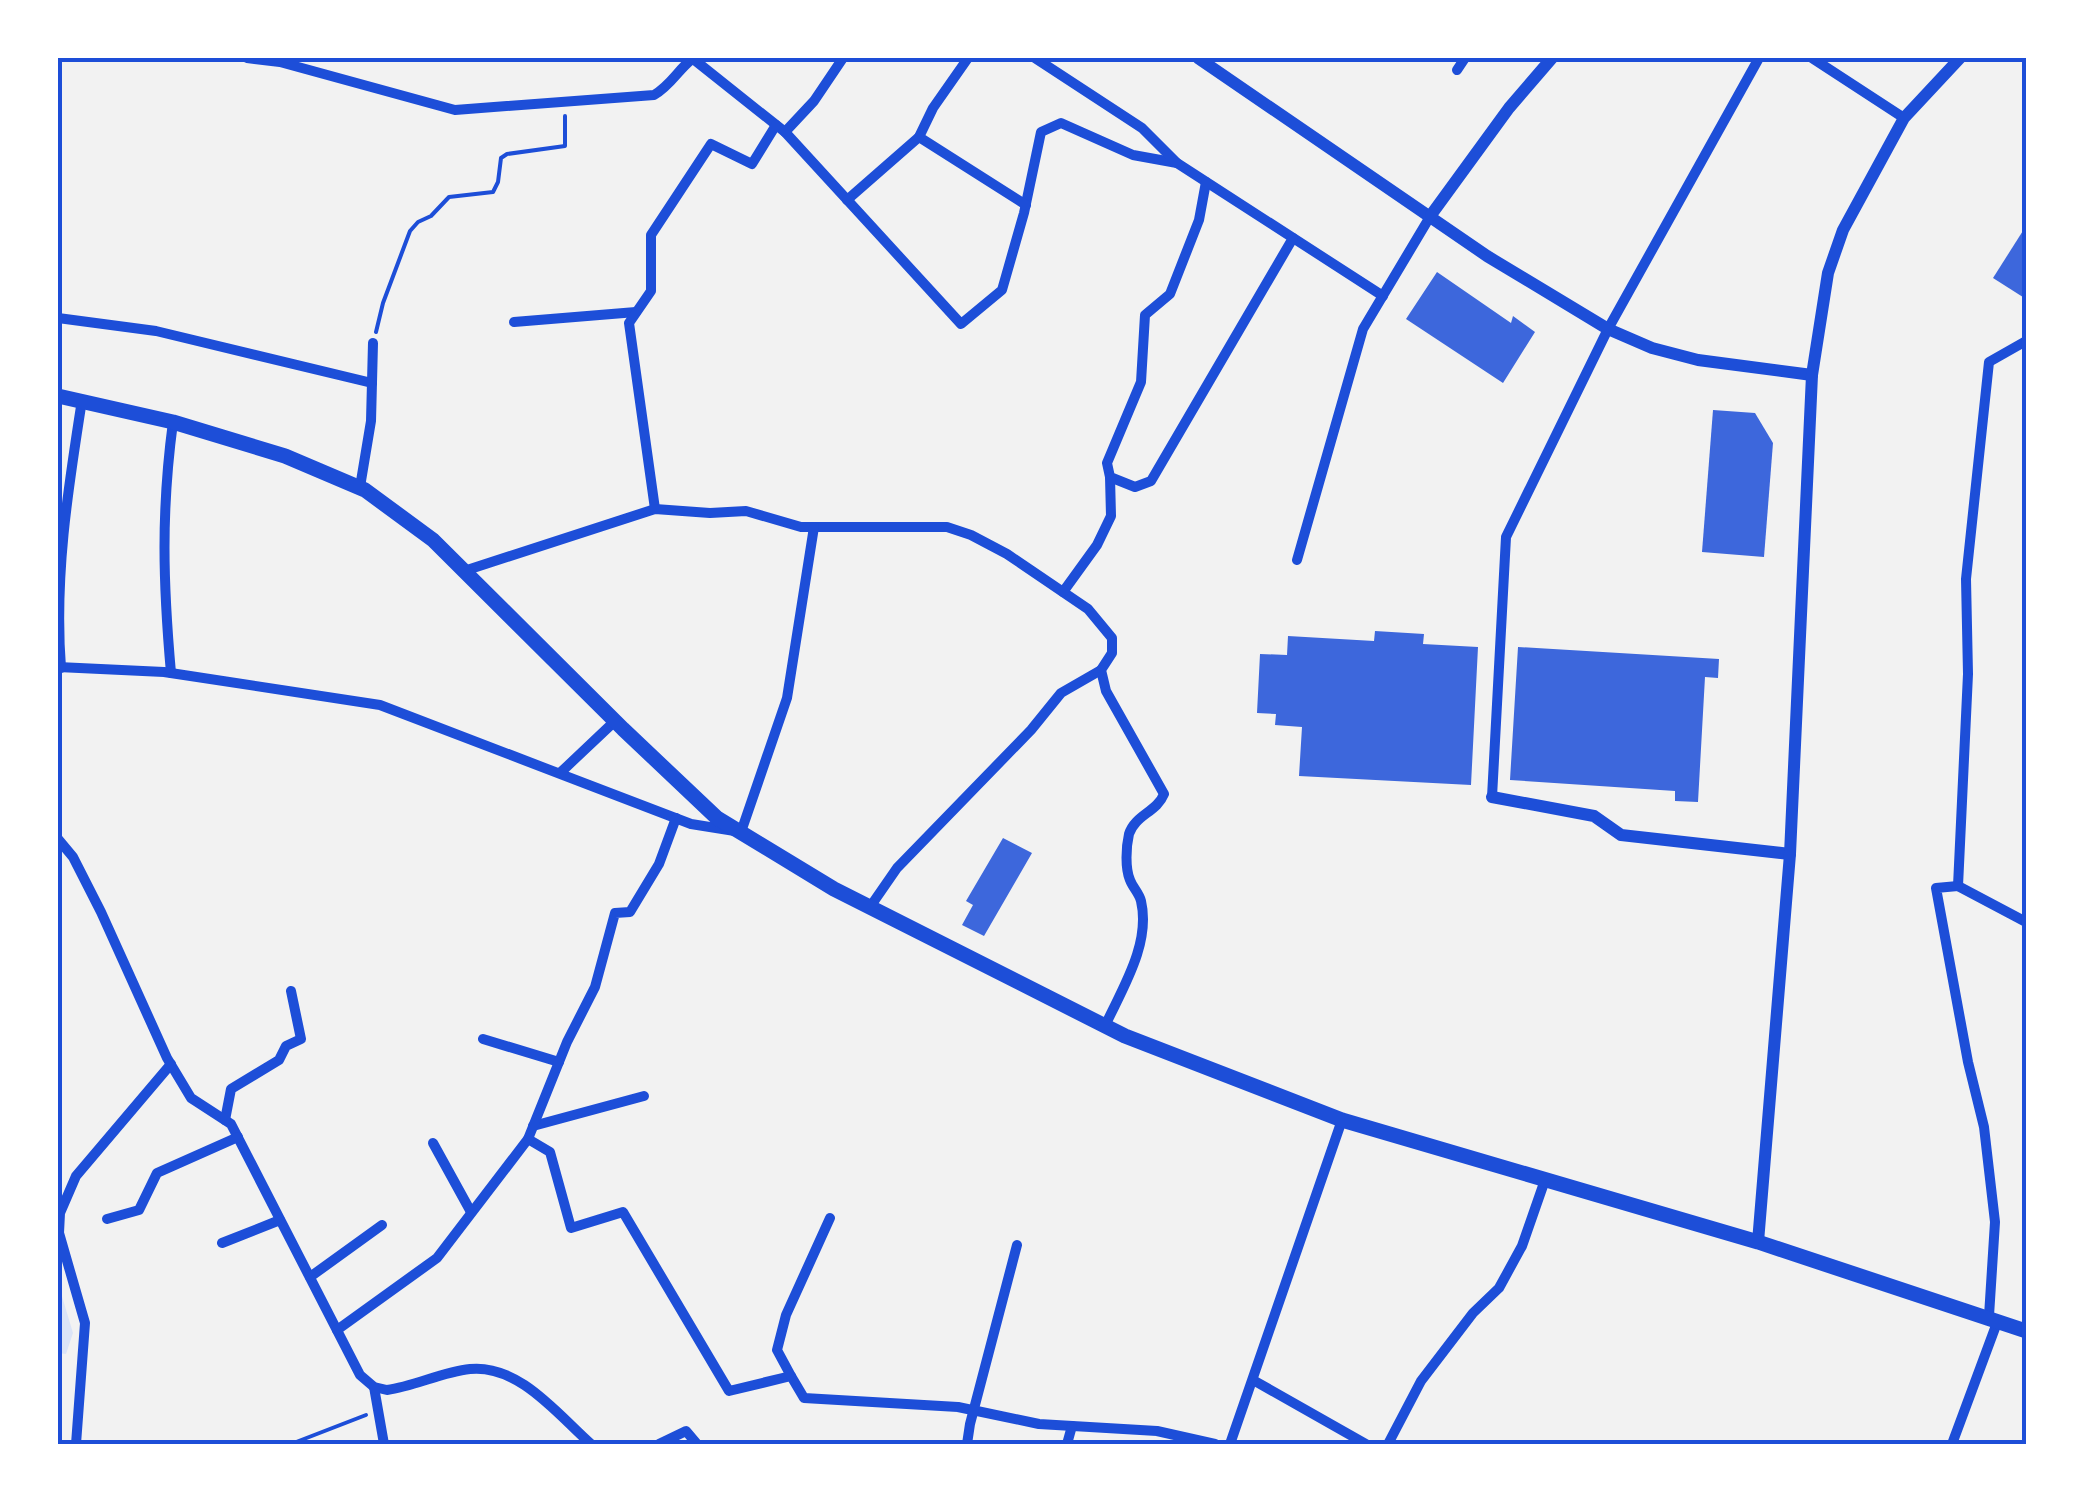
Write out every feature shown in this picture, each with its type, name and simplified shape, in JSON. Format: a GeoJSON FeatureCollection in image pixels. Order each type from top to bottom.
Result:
{"type":"FeatureCollection","features":[{"type":"Feature","properties":{"kind":"main road"},"geometry":{"type":"LineString","coordinates":[[58,396],[173,422],[285,456],[360,488],[433,540],[688,793],[718,818],[834,889],[1104,1026],[1215,1074],[1342,1120],[1758,1242],[2026,1331]]}},
{"type":"Feature","properties":{"kind":"street"},"geometry":{"type":"LineString","coordinates":[[247,58],[280,62],[455,110],[654,95],[670,86],[676,72],[692,58],[780,128],[961,324],[1002,290],[1041,132],[1061,123],[1133,155],[1176,163]]}},
{"type":"Feature","properties":{"kind":"street"},"geometry":{"type":"LineString","coordinates":[[655,509],[628,323],[651,291],[651,234],[712,144],[752,164],[780,128],[814,102],[843,58]]}},
{"type":"Feature","properties":{"kind":"street"},"geometry":{"type":"LineString","coordinates":[[847,200],[920,137],[933,108],[968,58]]}},
{"type":"Feature","properties":{"kind":"street"},"geometry":{"type":"LineString","coordinates":[[1035,58],[1142,128],[1176,163],[1384,296]]}},
{"type":"Feature","properties":{"kind":"street"},"geometry":{"type":"LineString","coordinates":[[1198,58],[1487,256],[1608,328],[1652,348],[1698,360],[1812,375]]}},
{"type":"Feature","properties":{"kind":"street"},"geometry":{"type":"LineString","coordinates":[[1457,70],[1466,58]]}},
{"type":"Feature","properties":{"kind":"street"},"geometry":{"type":"LineString","coordinates":[[1297,560],[1362,329],[1431,215],[1509,108],[1552,58]]}},
{"type":"Feature","properties":{"kind":"street"},"geometry":{"type":"LineString","coordinates":[[1760,58],[1608,328],[1506,538],[1492,797],[1594,816],[1621,835],[1790,854]]}},
{"type":"Feature","properties":{"kind":"street"},"geometry":{"type":"LineString","coordinates":[[1812,58],[1904,118]]}},
{"type":"Feature","properties":{"kind":"street"},"geometry":{"type":"LineString","coordinates":[[1758,1242],[1790,854],[1812,375],[1828,274],[1843,230],[1904,118],[1960,58]]}},
{"type":"Feature","properties":{"kind":"street"},"geometry":{"type":"LineString","coordinates":[[920,137],[1026,205]]}},
{"type":"Feature","properties":{"kind":"street"},"geometry":{"type":"LineString","coordinates":[[1063,592],[1097,545],[1110,516],[1107,463],[1141,382],[1146,315],[1170,294],[1199,220],[1206,182]]}},
{"type":"Feature","properties":{"kind":"street"},"geometry":{"type":"LineString","coordinates":[[1110,477],[1135,487],[1151,481],[1293,238]]}},
{"type":"Feature","properties":{"kind":"street"},"geometry":{"type":"LineString","coordinates":[[514,322],[636,312]]}},
{"type":"Feature","properties":{"kind":"street"},"geometry":{"type":"LineString","coordinates":[[58,318],[156,331],[372,383]]}},
{"type":"Feature","properties":{"kind":"street"},"geometry":{"type":"LineString","coordinates":[[1958,886],[1968,674],[1966,579],[1986,381],[1989,362],[2026,341]]}},
{"type":"Feature","properties":{"kind":"street"},"geometry":{"type":"LineString","coordinates":[[360,488],[371,421],[373,342]]}},
{"type":"Feature","properties":{"kind":"street"},"geometry":{"type":"LineString","coordinates":[[82,400],[62,525],[60,668],[171,673],[380,705],[676,818],[741,832],[787,698],[814,527]]}},
{"type":"Feature","properties":{"kind":"street"},"geometry":{"type":"LineString","coordinates":[[171,673],[163,580],[164,496],[173,422]]}},
{"type":"Feature","properties":{"kind":"street"},"geometry":{"type":"LineString","coordinates":[[464,571],[655,509],[710,513],[746,510],[801,527],[947,528],[971,535],[1007,554],[1088,609],[1112,638],[1112,653],[1101,670],[1061,694],[897,868],[870,908]]}},
{"type":"Feature","properties":{"kind":"street"},"geometry":{"type":"LineString","coordinates":[[1101,670],[1106,690],[1164,794],[1130,833],[1127,866],[1141,898],[1142,919],[1134,965],[1104,1026]]}},
{"type":"Feature","properties":{"kind":"street"},"geometry":{"type":"LineString","coordinates":[[560,773],[615,721]]}},
{"type":"Feature","properties":{"kind":"street"},"geometry":{"type":"LineString","coordinates":[[337,1330],[437,1258],[528,1139],[558,1062],[595,987],[615,913],[630,912],[659,864],[676,818]]}},
{"type":"Feature","properties":{"kind":"street"},"geometry":{"type":"LineString","coordinates":[[58,838],[73,857],[101,912],[170,1064],[191,1098],[225,1120],[238,1137],[360,1375],[374,1387],[387,1390],[467,1369],[497,1371],[524,1386],[591,1444]]}},
{"type":"Feature","properties":{"kind":"street"},"geometry":{"type":"LineString","coordinates":[[1952,1444],[1993,1318],[1995,1222],[1984,1127],[1936,888],[1958,886],[2026,922]]}},
{"type":"Feature","properties":{"kind":"street"},"geometry":{"type":"LineString","coordinates":[[225,1120],[231,1088],[279,1060],[286,1046],[301,1039],[291,990]]}},
{"type":"Feature","properties":{"kind":"street"},"geometry":{"type":"LineString","coordinates":[[483,1039],[558,1062]]}},
{"type":"Feature","properties":{"kind":"street"},"geometry":{"type":"LineString","coordinates":[[76,1444],[85,1323],[59,1233],[60,1213],[76,1176],[170,1064]]}},
{"type":"Feature","properties":{"kind":"street"},"geometry":{"type":"LineString","coordinates":[[533,1126],[644,1096]]}},
{"type":"Feature","properties":{"kind":"street"},"geometry":{"type":"LineString","coordinates":[[1230,1444],[1342,1120]]}},
{"type":"Feature","properties":{"kind":"street"},"geometry":{"type":"LineString","coordinates":[[106,1219],[139,1210],[156,1172],[238,1137]]}},
{"type":"Feature","properties":{"kind":"street"},"geometry":{"type":"LineString","coordinates":[[528,1139],[550,1152],[571,1228],[624,1212],[729,1391],[791,1376]]}},
{"type":"Feature","properties":{"kind":"street"},"geometry":{"type":"LineString","coordinates":[[434,1143],[471,1212]]}},
{"type":"Feature","properties":{"kind":"street"},"geometry":{"type":"LineString","coordinates":[[1388,1444],[1421,1381],[1473,1314],[1499,1288],[1522,1246],[1545,1180]]}},
{"type":"Feature","properties":{"kind":"street"},"geometry":{"type":"LineString","coordinates":[[830,1218],[786,1316],[777,1350],[804,1398],[974,1410],[1039,1424],[1157,1431],[1215,1444]]}},
{"type":"Feature","properties":{"kind":"street"},"geometry":{"type":"LineString","coordinates":[[222,1242],[280,1220]]}},
{"type":"Feature","properties":{"kind":"street"},"geometry":{"type":"LineString","coordinates":[[310,1277],[382,1225]]}},
{"type":"Feature","properties":{"kind":"street"},"geometry":{"type":"LineString","coordinates":[[968,1444],[1016,1245]]}},
{"type":"Feature","properties":{"kind":"street"},"geometry":{"type":"LineString","coordinates":[[1253,1380],[1366,1444]]}},
{"type":"Feature","properties":{"kind":"street"},"geometry":{"type":"LineString","coordinates":[[374,1387],[384,1444]]}},
{"type":"Feature","properties":{"kind":"street"},"geometry":{"type":"LineString","coordinates":[[1067,1444],[1072,1426]]}},
{"type":"Feature","properties":{"kind":"street"},"geometry":{"type":"LineString","coordinates":[[659,1444],[686,1431],[696,1444]]}},
{"type":"Feature","properties":{"kind":"path"},"geometry":{"type":"LineString","coordinates":[[373,342],[410,231],[449,197],[493,192],[500,158],[507,154],[565,146],[565,102]]}},
{"type":"Feature","properties":{"kind":"path"},"geometry":{"type":"LineString","coordinates":[[291,1444],[376,1410]]}},
{"type":"Feature","properties":{"kind":"shaded area"},"geometry":{"type":"Polygon","coordinates":[[[58,1283],[73,1333],[66,1354],[58,1353],[58,1283]]]}},
{"type":"Feature","properties":{"kind":"building"},"geometry":{"type":"Polygon","coordinates":[[[2026,226],[2026,299],[1993,278],[2026,226]]]}},
{"type":"Feature","properties":{"kind":"building"},"geometry":{"type":"Polygon","coordinates":[[[1437,272],[1511,323],[1513,316],[1535,332],[1503,383],[1406,319],[1437,272]]]}},
{"type":"Feature","properties":{"kind":"building"},"geometry":{"type":"Polygon","coordinates":[[[1713,410],[1755,413],[1773,443],[1764,557],[1702,552],[1713,410]]]}},
{"type":"Feature","properties":{"kind":"building"},"geometry":{"type":"Polygon","coordinates":[[[1375,631],[1424,634],[1423,644],[1478,647],[1471,785],[1299,776],[1302,727],[1275,725],[1276,714],[1257,713],[1260,654],[1287,655],[1288,636],[1374,641],[1375,631]]]}},
{"type":"Feature","properties":{"kind":"building"},"geometry":{"type":"Polygon","coordinates":[[[1518,647],[1719,659],[1718,678],[1705,677],[1698,802],[1675,801],[1675,791],[1510,780],[1518,647]]]}},
{"type":"Feature","properties":{"kind":"building"},"geometry":{"type":"Polygon","coordinates":[[[1003,838],[1032,853],[984,936],[962,925],[973,905],[966,901],[1003,838]]]}}]}
